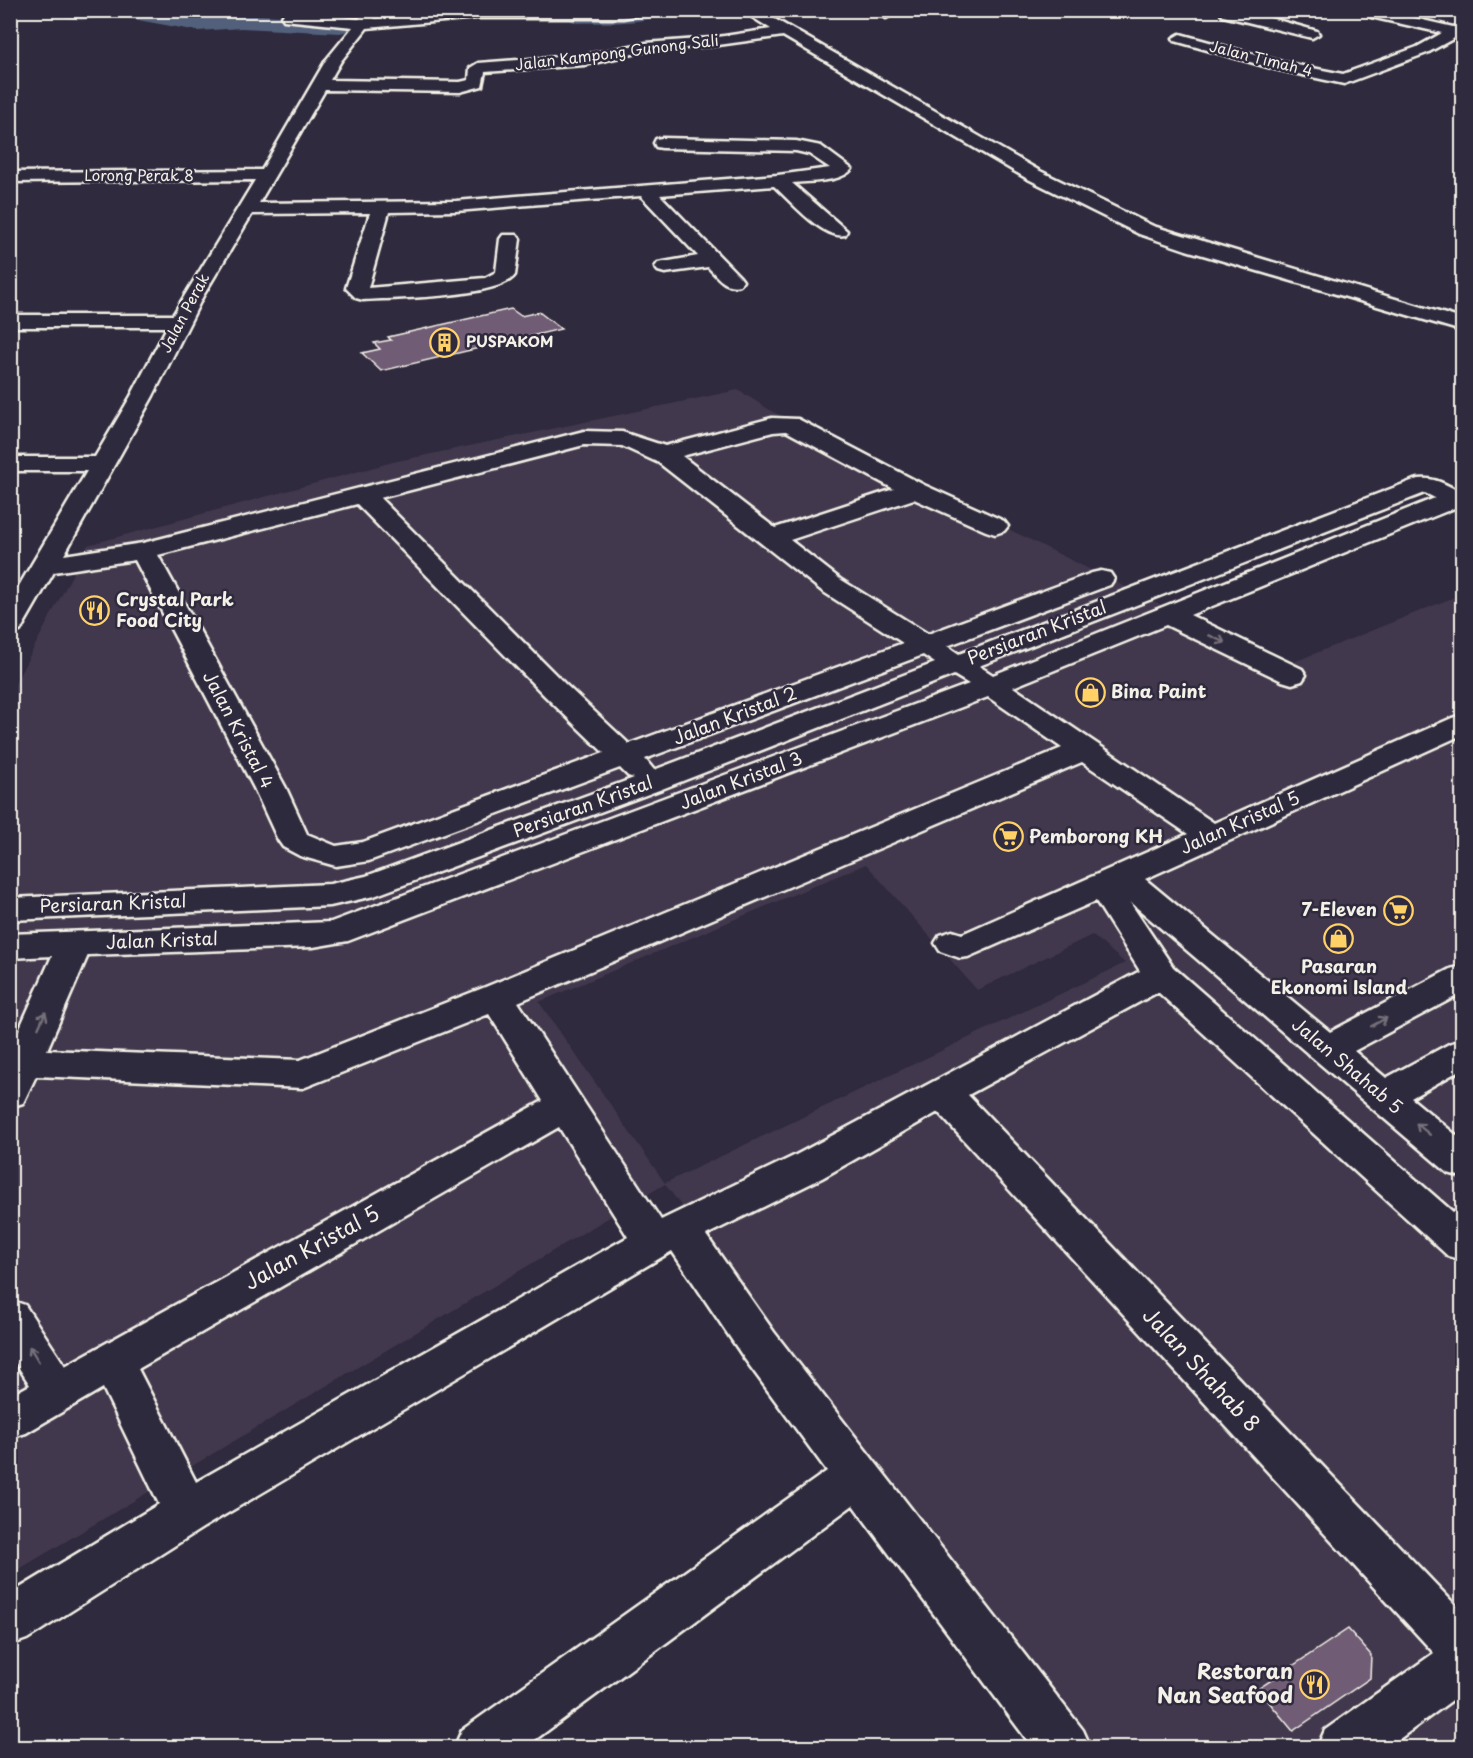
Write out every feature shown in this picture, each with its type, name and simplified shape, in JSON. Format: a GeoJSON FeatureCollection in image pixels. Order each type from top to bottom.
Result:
{"type":"FeatureCollection","features":[{"type":"Feature","properties":{"kind":"street"},"geometry":{"type":"LineString","coordinates":[[293,10],[289,17],[623,14],[644,10]]}},
{"type":"Feature","properties":{"kind":"street"},"geometry":{"type":"LineString","coordinates":[[748,10],[1032,174],[1146,230],[1462,325]]}},
{"type":"Feature","properties":{"kind":"street"},"geometry":{"type":"LineString","coordinates":[[1235,10],[1228,13],[1317,32],[1287,44]]}},
{"type":"Feature","properties":{"kind":"street"},"geometry":{"type":"LineString","coordinates":[[1376,14],[1459,30]]}},
{"type":"Feature","properties":{"kind":"street","name":"Jalan Perak"},"geometry":{"type":"LineString","coordinates":[[10,626],[142,396],[179,321],[321,86],[334,60],[368,17]]}},
{"type":"Feature","properties":{"kind":"street","name":"Jalan Timah 4"},"geometry":{"type":"LineString","coordinates":[[1180,38],[1280,66],[1344,79],[1422,50],[1459,30]]}},
{"type":"Feature","properties":{"kind":"street","name":"Jalan Kampong Gunong Sali"},"geometry":{"type":"LineString","coordinates":[[321,86],[460,87],[476,83],[478,61],[585,60],[634,49],[783,32]]}},
{"type":"Feature","properties":{"kind":"street"},"geometry":{"type":"LineString","coordinates":[[1250,57],[1269,50]]}},
{"type":"Feature","properties":{"kind":"street"},"geometry":{"type":"LineString","coordinates":[[245,209],[456,206],[778,180],[831,173],[843,169],[815,150],[796,146],[662,142]]}},
{"type":"Feature","properties":{"kind":"street","name":"Lorong Perak 8"},"geometry":{"type":"LineString","coordinates":[[10,177],[267,175]]}},
{"type":"Feature","properties":{"kind":"street"},"geometry":{"type":"LineString","coordinates":[[778,180],[831,228],[838,231]]}},
{"type":"Feature","properties":{"kind":"street"},"geometry":{"type":"LineString","coordinates":[[646,191],[733,281]]}},
{"type":"Feature","properties":{"kind":"street"},"geometry":{"type":"LineString","coordinates":[[381,208],[356,288],[363,294],[475,286],[492,282],[505,275],[510,239]]}},
{"type":"Feature","properties":{"kind":"street"},"geometry":{"type":"LineString","coordinates":[[665,267],[713,260]]}},
{"type":"Feature","properties":{"kind":"street"},"geometry":{"type":"LineString","coordinates":[[10,321],[179,321]]}},
{"type":"Feature","properties":{"kind":"street"},"geometry":{"type":"LineString","coordinates":[[664,454],[782,423],[790,424],[915,490],[995,526]]}},
{"type":"Feature","properties":{"kind":"street"},"geometry":{"type":"LineString","coordinates":[[46,565],[143,551],[584,438],[603,436],[632,440],[664,454],[831,585],[991,686],[1211,836]]}},
{"type":"Feature","properties":{"kind":"street"},"geometry":{"type":"LineString","coordinates":[[10,464],[102,464]]}},
{"type":"Feature","properties":{"kind":"street","name":"Persiaran Kristal"},"geometry":{"type":"LineString","coordinates":[[10,909],[330,895],[374,885],[651,782],[1423,485],[1430,485],[1454,497],[1452,501],[1165,614]]}},
{"type":"Feature","properties":{"kind":"street"},"geometry":{"type":"LineString","coordinates":[[772,538],[915,490]]}},
{"type":"Feature","properties":{"kind":"street"},"geometry":{"type":"LineString","coordinates":[[362,494],[555,690],[651,782]]}},
{"type":"Feature","properties":{"kind":"street","name":"Jalan Kristal 4"},"geometry":{"type":"LineString","coordinates":[[143,551],[270,788],[294,840],[311,849],[336,856],[369,851]]}},
{"type":"Feature","properties":{"kind":"street","name":"Jalan Kristal 2"},"geometry":{"type":"LineString","coordinates":[[369,851],[1101,579]]}},
{"type":"Feature","properties":{"kind":"street"},"geometry":{"type":"LineString","coordinates":[[1165,614],[1292,675]]}},
{"type":"Feature","properties":{"kind":"street","name":"Jalan Kristal 3"},"geometry":{"type":"LineString","coordinates":[[325,934],[637,822],[991,686],[1165,614]]}},
{"type":"Feature","properties":{"kind":"street","name":"Jalan Kristal 5"},"geometry":{"type":"LineString","coordinates":[[952,943],[960,946],[968,945],[1462,724]]}},
{"type":"Feature","properties":{"kind":"street"},"geometry":{"type":"LineString","coordinates":[[75,944],[17,1077],[303,1074],[496,997],[1086,749]]}},
{"type":"Feature","properties":{"kind":"street"},"geometry":{"type":"LineString","coordinates":[[1112,881],[1161,975],[1383,1176],[1462,1244]]}},
{"type":"Feature","properties":{"kind":"street","name":"Jalan Shahab 5"},"geometry":{"type":"LineString","coordinates":[[1112,881],[1328,1049],[1462,1162]]}},
{"type":"Feature","properties":{"kind":"street"},"geometry":{"type":"LineString","coordinates":[[325,934],[330,895]]}},
{"type":"Feature","properties":{"kind":"street","name":"Jalan Kristal"},"geometry":{"type":"LineString","coordinates":[[10,946],[325,934]]}},
{"type":"Feature","properties":{"kind":"street"},"geometry":{"type":"LineString","coordinates":[[10,1622],[187,1512],[666,1235],[808,1167],[942,1092],[1161,975]]}},
{"type":"Feature","properties":{"kind":"street"},"geometry":{"type":"LineString","coordinates":[[1328,1049],[1462,978]]}},
{"type":"Feature","properties":{"kind":"street"},"geometry":{"type":"LineString","coordinates":[[496,997],[567,1105],[666,1235],[759,1345],[1065,1748]]}},
{"type":"Feature","properties":{"kind":"street"},"geometry":{"type":"LineString","coordinates":[[1384,1096],[1462,1053]]}},
{"type":"Feature","properties":{"kind":"street","name":"Jalan Shahab 8"},"geometry":{"type":"LineString","coordinates":[[942,1092],[1462,1647]]}},
{"type":"Feature","properties":{"kind":"street","name":"Jalan Kristal 5"},"geometry":{"type":"LineString","coordinates":[[58,1392],[567,1105]]}},
{"type":"Feature","properties":{"kind":"street"},"geometry":{"type":"LineString","coordinates":[[10,1317],[58,1392],[10,1419]]}},
{"type":"Feature","properties":{"kind":"street"},"geometry":{"type":"LineString","coordinates":[[112,1361],[187,1512]]}},
{"type":"Feature","properties":{"kind":"street"},"geometry":{"type":"LineString","coordinates":[[480,1748],[857,1476]]}},
{"type":"Feature","properties":{"kind":"street"},"geometry":{"type":"LineString","coordinates":[[1343,1748],[1462,1663]]}},
{"type":"Feature","properties":{"kind":"shaded area"},"geometry":{"type":"Polygon","coordinates":[[[738,390],[773,412],[1284,666],[1462,594],[1462,1747],[1085,1747],[665,1184],[11,1574],[10,693],[88,545],[393,462],[738,390]],[[866,864],[539,1002],[665,1183],[1125,963],[1092,935],[977,990],[866,864]]]}},
{"type":"Feature","properties":{"kind":"building","name":"PUSPAKOM"},"geometry":{"type":"Polygon","coordinates":[[[511,309],[521,316],[539,312],[561,329],[381,371],[362,353],[380,349],[374,343],[391,340],[388,337],[511,309]]]}},
{"type":"Feature","properties":{"kind":"building","name":"Restoran Nan Seafood"},"geometry":{"type":"Polygon","coordinates":[[[1348,1629],[1371,1655],[1370,1678],[1293,1731],[1258,1689],[1348,1629]]]}},
{"type":"Feature","properties":{"kind":"waterway"},"geometry":{"type":"LineString","coordinates":[[58,10],[81,13],[113,10]]}},
{"type":"Feature","properties":{"kind":"waterway"},"geometry":{"type":"LineString","coordinates":[[119,10],[198,24],[241,21],[340,26]]}},
{"type":"Feature","properties":{"kind":"waterway"},"geometry":{"type":"LineString","coordinates":[[579,16],[641,14],[654,10]]}},
{"type":"Feature","properties":{"kind":"place","name":"PUSPAKOM"},"geometry":{"type":"Point","coordinates":[445,342]}},
{"type":"Feature","properties":{"kind":"place","name":"Crystal Park Food City"},"geometry":{"type":"Point","coordinates":[95,610]}},
{"type":"Feature","properties":{"kind":"place","name":"Bina Paint"},"geometry":{"type":"Point","coordinates":[1090,692]}},
{"type":"Feature","properties":{"kind":"place","name":"Pemborong KH"},"geometry":{"type":"Point","coordinates":[1008,837]}},
{"type":"Feature","properties":{"kind":"place","name":"7-Eleven"},"geometry":{"type":"Point","coordinates":[1398,910]}},
{"type":"Feature","properties":{"kind":"place","name":"Pasaran Ekonomi Island"},"geometry":{"type":"Point","coordinates":[1339,938]}},
{"type":"Feature","properties":{"kind":"place","name":"Restoran Nan Seafood"},"geometry":{"type":"Point","coordinates":[1314,1684]}}]}
